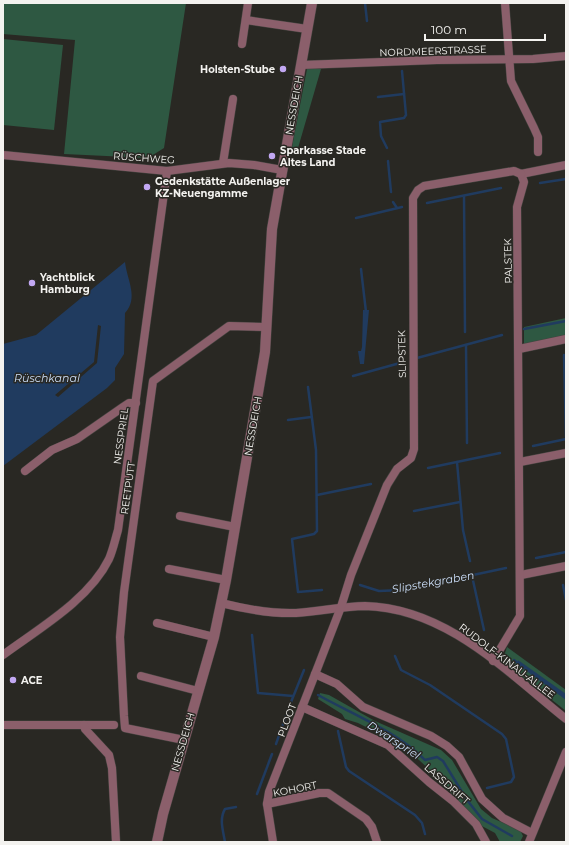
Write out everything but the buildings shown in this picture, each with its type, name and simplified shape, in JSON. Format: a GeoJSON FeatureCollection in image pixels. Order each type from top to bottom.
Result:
{"type":"FeatureCollection","features":[{"type":"Feature","properties":{"kind":"street"},"geometry":{"type":"LineString","coordinates":[[242,44],[248,3]]}},
{"type":"Feature","properties":{"kind":"street","name":"NESSDEICH"},"geometry":{"type":"LineString","coordinates":[[157,842],[163,814],[214,637],[226,580],[261,383],[265,352],[270,248],[282,170],[312,3]]}},
{"type":"Feature","properties":{"kind":"street"},"geometry":{"type":"LineString","coordinates":[[505,3],[511,81],[538,137],[538,152]]}},
{"type":"Feature","properties":{"kind":"street"},"geometry":{"type":"LineString","coordinates":[[246,20],[307,29]]}},
{"type":"Feature","properties":{"kind":"street","name":"NORDMEERSTRASSE"},"geometry":{"type":"LineString","coordinates":[[301,65],[566,56]]}},
{"type":"Feature","properties":{"kind":"street"},"geometry":{"type":"LineString","coordinates":[[223,163],[233,99]]}},
{"type":"Feature","properties":{"kind":"street","name":"RÜSCHWEG"},"geometry":{"type":"LineString","coordinates":[[3,155],[167,171],[200,168],[223,163],[243,163],[282,170]]}},
{"type":"Feature","properties":{"kind":"street","name":"SLIPSTEK"},"geometry":{"type":"LineString","coordinates":[[341,607],[351,575],[387,485],[397,469],[411,458],[414,449],[413,198],[418,190],[424,186],[514,171],[521,174],[566,165]]}},
{"type":"Feature","properties":{"kind":"street","name":"NESSPRIEL"},"geometry":{"type":"LineString","coordinates":[[3,655],[80,597],[102,570],[108,560],[118,530],[167,171]]}},
{"type":"Feature","properties":{"kind":"street","name":"PALSTEK"},"geometry":{"type":"LineString","coordinates":[[493,661],[520,616],[521,575],[517,207],[524,182],[521,174]]}},
{"type":"Feature","properties":{"kind":"street","name":"REETPUTT"},"geometry":{"type":"LineString","coordinates":[[184,740],[125,728],[121,661],[122,611],[153,381],[229,326],[266,327]]}},
{"type":"Feature","properties":{"kind":"street"},"geometry":{"type":"LineString","coordinates":[[519,349],[566,339]]}},
{"type":"Feature","properties":{"kind":"street"},"geometry":{"type":"LineString","coordinates":[[25,471],[52,450],[77,439],[122,406],[129,403],[136,403]]}},
{"type":"Feature","properties":{"kind":"street"},"geometry":{"type":"LineString","coordinates":[[520,462],[566,453]]}},
{"type":"Feature","properties":{"kind":"street"},"geometry":{"type":"LineString","coordinates":[[180,516],[235,527]]}},
{"type":"Feature","properties":{"kind":"street"},"geometry":{"type":"LineString","coordinates":[[521,575],[566,566]]}},
{"type":"Feature","properties":{"kind":"street"},"geometry":{"type":"LineString","coordinates":[[169,569],[226,580]]}},
{"type":"Feature","properties":{"kind":"street","name":"RUDOLF-KINAU-ALLEE"},"geometry":{"type":"LineString","coordinates":[[221,603],[250,610],[275,612],[306,612],[341,607],[367,606],[389,608],[422,617],[449,629],[493,661],[566,719]]}},
{"type":"Feature","properties":{"kind":"street","name":"PLOOT"},"geometry":{"type":"LineString","coordinates":[[273,842],[267,804],[269,792],[341,607]]}},
{"type":"Feature","properties":{"kind":"street"},"geometry":{"type":"LineString","coordinates":[[157,623],[214,637]]}},
{"type":"Feature","properties":{"kind":"street"},"geometry":{"type":"LineString","coordinates":[[315,674],[337,684],[363,707],[431,736],[447,746],[462,762],[482,799],[503,818],[532,833]]}},
{"type":"Feature","properties":{"kind":"street"},"geometry":{"type":"LineString","coordinates":[[141,676],[198,691]]}},
{"type":"Feature","properties":{"kind":"street","name":"LASSDRIFT"},"geometry":{"type":"LineString","coordinates":[[302,707],[388,745],[457,805],[476,824],[486,842]]}},
{"type":"Feature","properties":{"kind":"street"},"geometry":{"type":"LineString","coordinates":[[3,725],[114,726]]}},
{"type":"Feature","properties":{"kind":"street"},"geometry":{"type":"LineString","coordinates":[[84,725],[85,729],[109,755],[113,779],[116,842]]}},
{"type":"Feature","properties":{"kind":"street"},"geometry":{"type":"LineString","coordinates":[[528,842],[566,752]]}},
{"type":"Feature","properties":{"kind":"street","name":"KOHORT"},"geometry":{"type":"LineString","coordinates":[[267,804],[319,793],[328,793],[366,820],[372,827],[377,842]]}},
{"type":"Feature","properties":{"kind":"green space"},"geometry":{"type":"Polygon","coordinates":[[[3,3],[186,3],[164,148],[148,158],[64,154],[75,40],[3,34],[3,3]]]}},
{"type":"Feature","properties":{"kind":"green space"},"geometry":{"type":"Polygon","coordinates":[[[3,39],[63,45],[54,130],[3,125],[3,39]]]}},
{"type":"Feature","properties":{"kind":"green space"},"geometry":{"type":"Polygon","coordinates":[[[307,69],[321,69],[298,148],[294,150],[292,147],[307,69]]]}},
{"type":"Feature","properties":{"kind":"green space"},"geometry":{"type":"Polygon","coordinates":[[[566,318],[566,335],[524,344],[524,327],[566,318]]]}},
{"type":"Feature","properties":{"kind":"green space"},"geometry":{"type":"Polygon","coordinates":[[[507,647],[566,690],[566,711],[504,662],[507,647]]]}},
{"type":"Feature","properties":{"kind":"green space"},"geometry":{"type":"Polygon","coordinates":[[[320,693],[329,695],[375,721],[441,750],[452,760],[481,809],[492,818],[520,830],[523,836],[520,842],[500,842],[495,833],[480,825],[434,774],[404,746],[358,723],[345,719],[342,714],[318,699],[320,693]]]}},
{"type":"Feature","properties":{"kind":"water","name":"Rüschkanal"},"geometry":{"type":"Polygon","coordinates":[[[125,262],[132,295],[129,307],[125,313],[124,354],[115,368],[115,380],[107,388],[3,466],[3,344],[36,335],[125,262]]]}},
{"type":"Feature","properties":{"kind":"water"},"geometry":{"type":"Polygon","coordinates":[[[363,310],[369,310],[364,364],[360,364],[358,351],[361,351],[362,347],[363,310]]]}},
{"type":"Feature","properties":{"kind":"water"},"geometry":{"type":"Polygon","coordinates":[[[518,660],[566,694],[566,700],[517,664],[518,660]]]}},
{"type":"Feature","properties":{"kind":"pier"},"geometry":{"type":"Polygon","coordinates":[[[98,325],[101,326],[97,363],[58,397],[55,395],[94,362],[98,325]]]}},
{"type":"Feature","properties":{"kind":"waterway"},"geometry":{"type":"LineString","coordinates":[[365,3],[367,21]]}},
{"type":"Feature","properties":{"kind":"waterway"},"geometry":{"type":"LineString","coordinates":[[387,148],[381,136],[380,122],[404,118],[406,115],[402,71]]}},
{"type":"Feature","properties":{"kind":"waterway"},"geometry":{"type":"LineString","coordinates":[[378,97],[404,94]]}},
{"type":"Feature","properties":{"kind":"waterway"},"geometry":{"type":"LineString","coordinates":[[388,161],[391,192]]}},
{"type":"Feature","properties":{"kind":"waterway"},"geometry":{"type":"LineString","coordinates":[[540,183],[566,179]]}},
{"type":"Feature","properties":{"kind":"waterway"},"geometry":{"type":"LineString","coordinates":[[427,203],[501,188]]}},
{"type":"Feature","properties":{"kind":"waterway"},"geometry":{"type":"LineString","coordinates":[[464,196],[465,332]]}},
{"type":"Feature","properties":{"kind":"waterway"},"geometry":{"type":"LineString","coordinates":[[393,202],[397,208]]}},
{"type":"Feature","properties":{"kind":"waterway"},"geometry":{"type":"LineString","coordinates":[[356,218],[402,207]]}},
{"type":"Feature","properties":{"kind":"waterway"},"geometry":{"type":"LineString","coordinates":[[361,269],[366,312]]}},
{"type":"Feature","properties":{"kind":"waterway"},"geometry":{"type":"LineString","coordinates":[[524,329],[566,321]]}},
{"type":"Feature","properties":{"kind":"waterway"},"geometry":{"type":"LineString","coordinates":[[417,358],[502,335]]}},
{"type":"Feature","properties":{"kind":"waterway"},"geometry":{"type":"LineString","coordinates":[[466,345],[467,443]]}},
{"type":"Feature","properties":{"kind":"waterway"},"geometry":{"type":"LineString","coordinates":[[564,355],[566,437]]}},
{"type":"Feature","properties":{"kind":"waterway"},"geometry":{"type":"LineString","coordinates":[[353,376],[400,363]]}},
{"type":"Feature","properties":{"kind":"waterway"},"geometry":{"type":"LineString","coordinates":[[308,387],[316,450],[317,531],[314,534],[292,539],[298,592],[322,590]]}},
{"type":"Feature","properties":{"kind":"waterway"},"geometry":{"type":"LineString","coordinates":[[288,420],[311,417]]}},
{"type":"Feature","properties":{"kind":"waterway"},"geometry":{"type":"LineString","coordinates":[[533,446],[566,439]]}},
{"type":"Feature","properties":{"kind":"waterway"},"geometry":{"type":"LineString","coordinates":[[428,468],[500,453]]}},
{"type":"Feature","properties":{"kind":"waterway"},"geometry":{"type":"LineString","coordinates":[[457,462],[463,530],[470,561]]}},
{"type":"Feature","properties":{"kind":"waterway"},"geometry":{"type":"LineString","coordinates":[[317,495],[371,484]]}},
{"type":"Feature","properties":{"kind":"waterway"},"geometry":{"type":"LineString","coordinates":[[414,511],[460,502]]}},
{"type":"Feature","properties":{"kind":"waterway","name":"Slipstekgraben"},"geometry":{"type":"LineString","coordinates":[[536,558],[566,552]]}},
{"type":"Feature","properties":{"kind":"waterway","name":"Slipstekgraben"},"geometry":{"type":"LineString","coordinates":[[360,585],[379,591],[402,590],[506,568]]}},
{"type":"Feature","properties":{"kind":"waterway"},"geometry":{"type":"LineString","coordinates":[[472,576],[484,630]]}},
{"type":"Feature","properties":{"kind":"waterway"},"geometry":{"type":"LineString","coordinates":[[563,585],[566,600]]}},
{"type":"Feature","properties":{"kind":"waterway"},"geometry":{"type":"LineString","coordinates":[[252,635],[258,693],[293,696]]}},
{"type":"Feature","properties":{"kind":"waterway"},"geometry":{"type":"LineString","coordinates":[[395,656],[401,670],[430,685],[502,734],[506,739],[514,777],[511,782],[487,788]]}},
{"type":"Feature","properties":{"kind":"waterway"},"geometry":{"type":"LineString","coordinates":[[514,660],[520,665]]}},
{"type":"Feature","properties":{"kind":"waterway"},"geometry":{"type":"LineString","coordinates":[[291,702],[304,670]]}},
{"type":"Feature","properties":{"kind":"waterway","name":"Dwarspriel"},"geometry":{"type":"LineString","coordinates":[[318,695],[388,732],[414,750],[425,760],[437,757],[443,761],[467,800],[482,819],[512,836]]}},
{"type":"Feature","properties":{"kind":"waterway"},"geometry":{"type":"LineString","coordinates":[[276,744],[287,713]]}},
{"type":"Feature","properties":{"kind":"waterway"},"geometry":{"type":"LineString","coordinates":[[338,731],[346,767],[349,771],[415,815],[422,823],[425,834]]}},
{"type":"Feature","properties":{"kind":"waterway"},"geometry":{"type":"LineString","coordinates":[[257,794],[272,754]]}},
{"type":"Feature","properties":{"kind":"waterway"},"geometry":{"type":"LineString","coordinates":[[225,842],[222,825],[223,813],[225,809],[236,807]]}},
{"type":"Feature","properties":{"kind":"place","name":"Holsten-Stube"},"geometry":{"type":"Point","coordinates":[283,69]}},
{"type":"Feature","properties":{"kind":"place","name":"Sparkasse Stade Altes Land"},"geometry":{"type":"Point","coordinates":[272,156]}},
{"type":"Feature","properties":{"kind":"place","name":"Gedenkstätte Außenlager KZ-Neuengamme"},"geometry":{"type":"Point","coordinates":[147,187]}},
{"type":"Feature","properties":{"kind":"place","name":"Yachtblick Hamburg"},"geometry":{"type":"Point","coordinates":[32,283]}},
{"type":"Feature","properties":{"kind":"place","name":"ACE"},"geometry":{"type":"Point","coordinates":[13,680]}}]}
